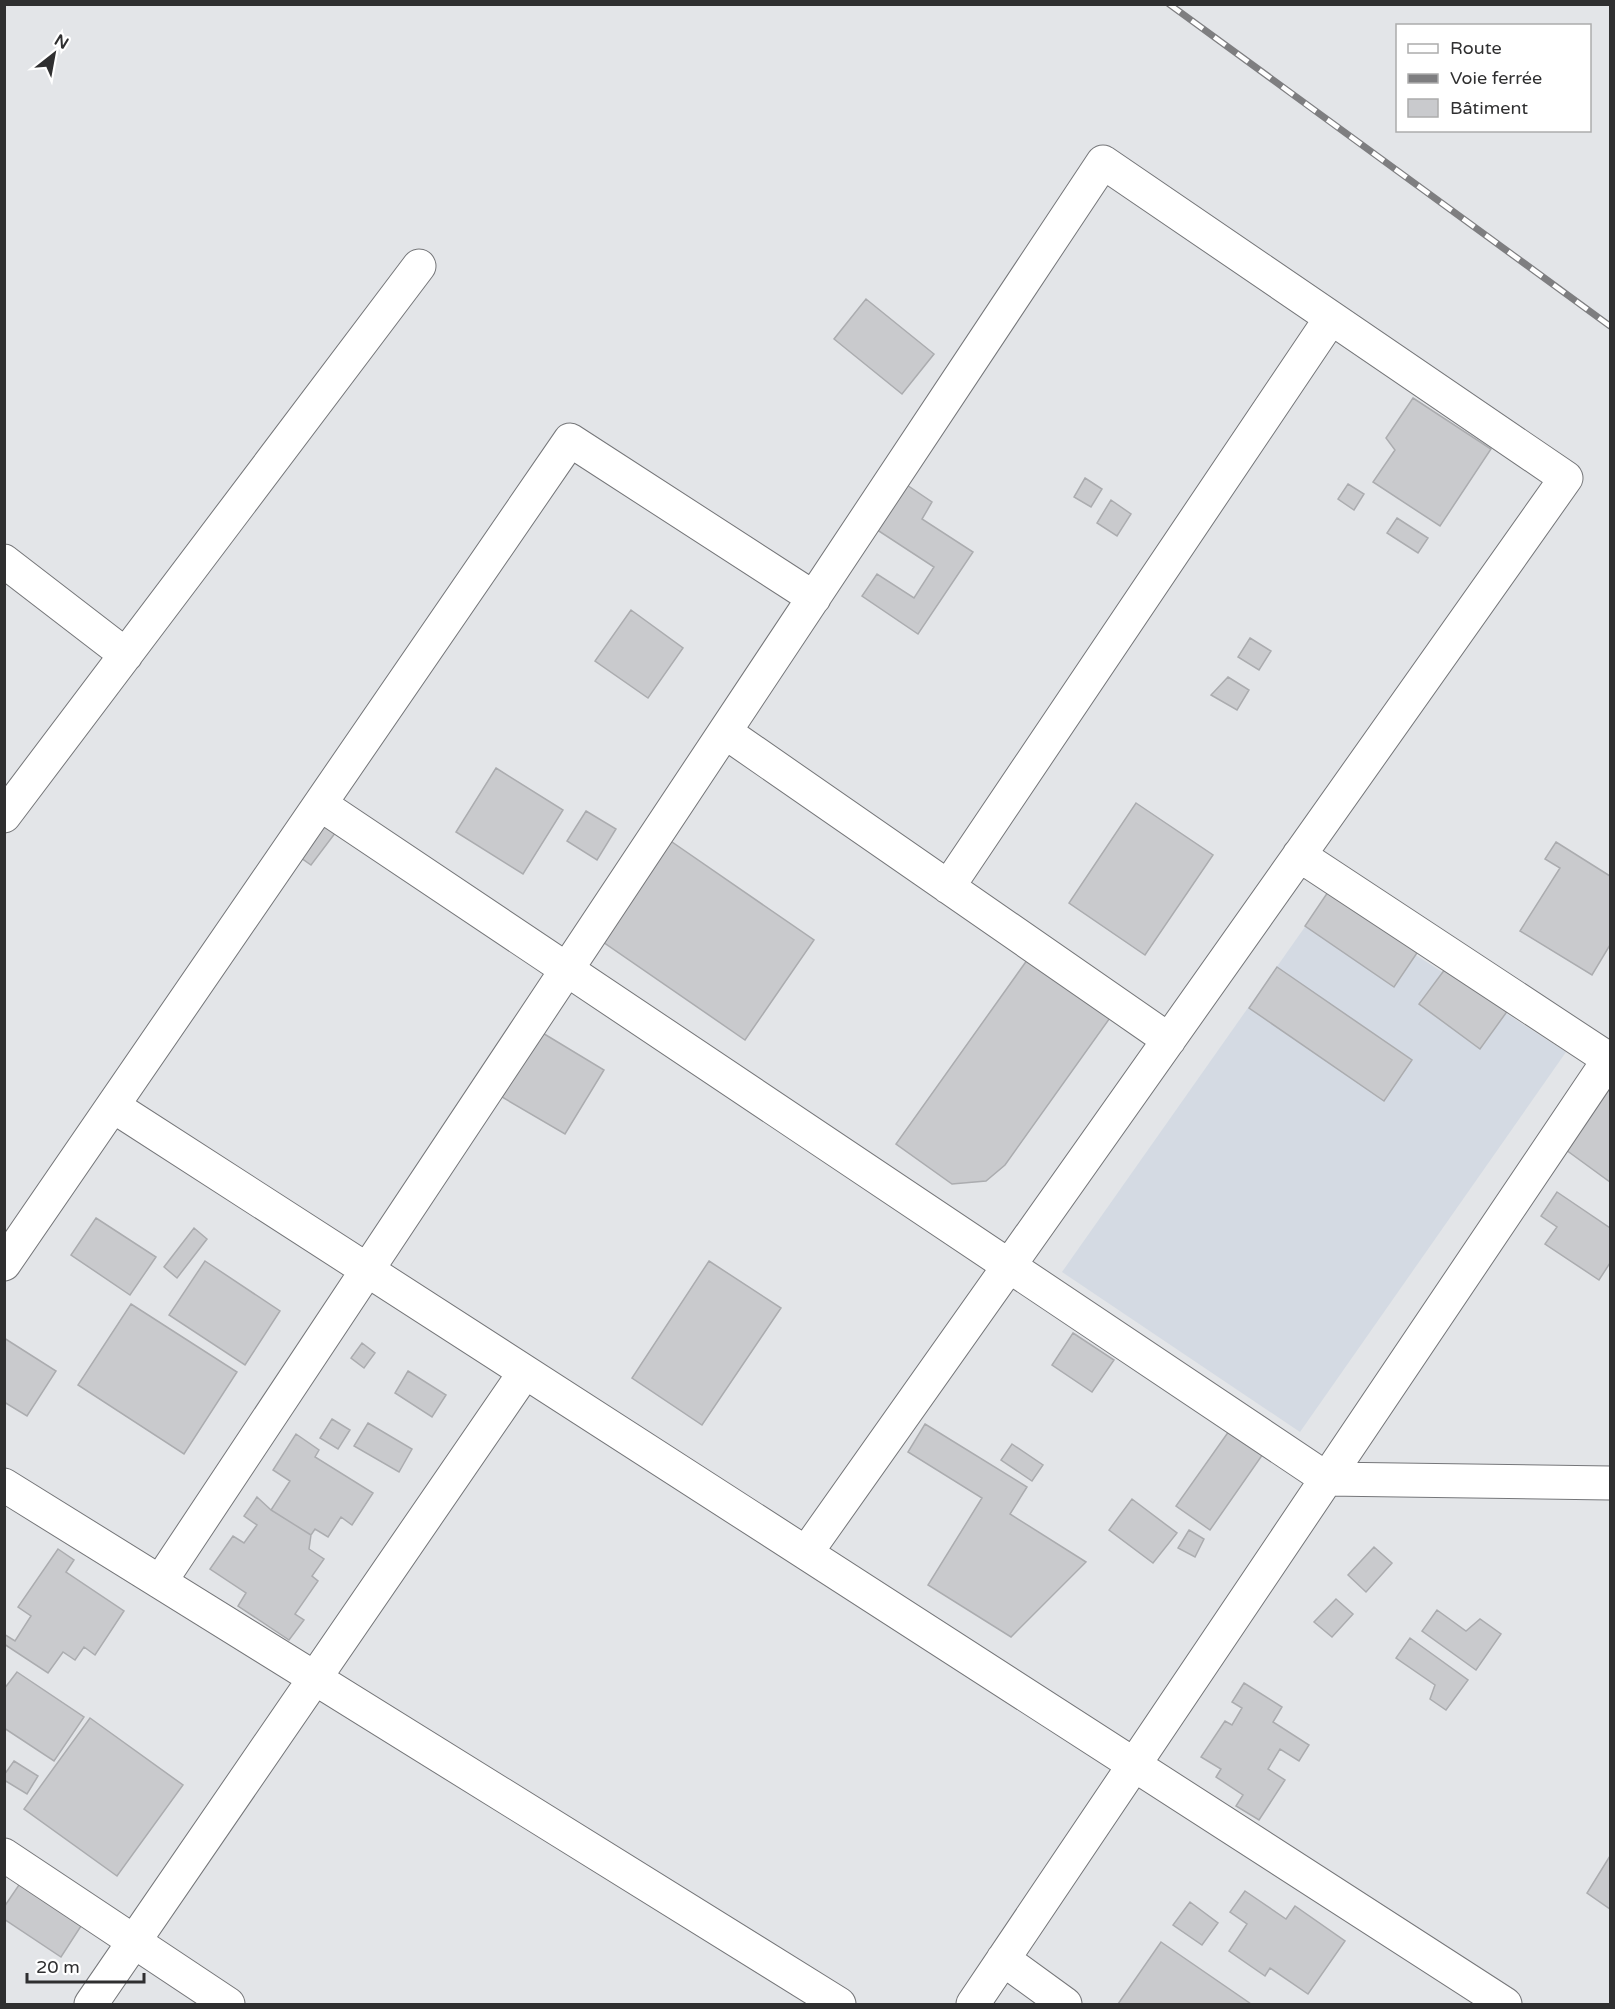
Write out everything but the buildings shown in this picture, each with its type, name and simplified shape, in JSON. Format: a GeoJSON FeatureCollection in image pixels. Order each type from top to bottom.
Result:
{"type":"FeatureCollection","features":[{"type":"Feature","properties":{"kind":"street"},"geometry":{"type":"LineString","coordinates":[[160,1582],[1103,162],[1566,478],[806,1553]]}},
{"type":"Feature","properties":{"kind":"street"},"geometry":{"type":"LineString","coordinates":[[4,816],[419,266]]}},
{"type":"Feature","properties":{"kind":"street"},"geometry":{"type":"LineString","coordinates":[[948,887],[1331,318]]}},
{"type":"Feature","properties":{"kind":"street"},"geometry":{"type":"LineString","coordinates":[[4,1264],[570,440],[814,598]]}},
{"type":"Feature","properties":{"kind":"street"},"geometry":{"type":"LineString","coordinates":[[4,561],[126,655]]}},
{"type":"Feature","properties":{"kind":"street"},"geometry":{"type":"LineString","coordinates":[[725,732],[1169,1040]]}},
{"type":"Feature","properties":{"kind":"street"},"geometry":{"type":"LineString","coordinates":[[320,804],[1327,1479],[1611,1483]]}},
{"type":"Feature","properties":{"kind":"street"},"geometry":{"type":"LineString","coordinates":[[973,2004],[1610,1059],[1299,855]]}},
{"type":"Feature","properties":{"kind":"street"},"geometry":{"type":"LineString","coordinates":[[113,1106],[1505,2004]]}},
{"type":"Feature","properties":{"kind":"street"},"geometry":{"type":"LineString","coordinates":[[91,2004],[525,1372]]}},
{"type":"Feature","properties":{"kind":"street"},"geometry":{"type":"LineString","coordinates":[[4,1485],[839,2004]]}},
{"type":"Feature","properties":{"kind":"street"},"geometry":{"type":"LineString","coordinates":[[4,1855],[228,2004]]}},
{"type":"Feature","properties":{"kind":"street"},"geometry":{"type":"LineString","coordinates":[[1003,1959],[1065,2004]]}},
{"type":"Feature","properties":{"kind":"shaded area"},"geometry":{"type":"Polygon","coordinates":[[[1326,897],[1566,1052],[1300,1432],[1062,1272],[1326,897]]]}},
{"type":"Feature","properties":{"kind":"railway"},"geometry":{"type":"LineString","coordinates":[[1169,4],[1610,326]]}}]}
